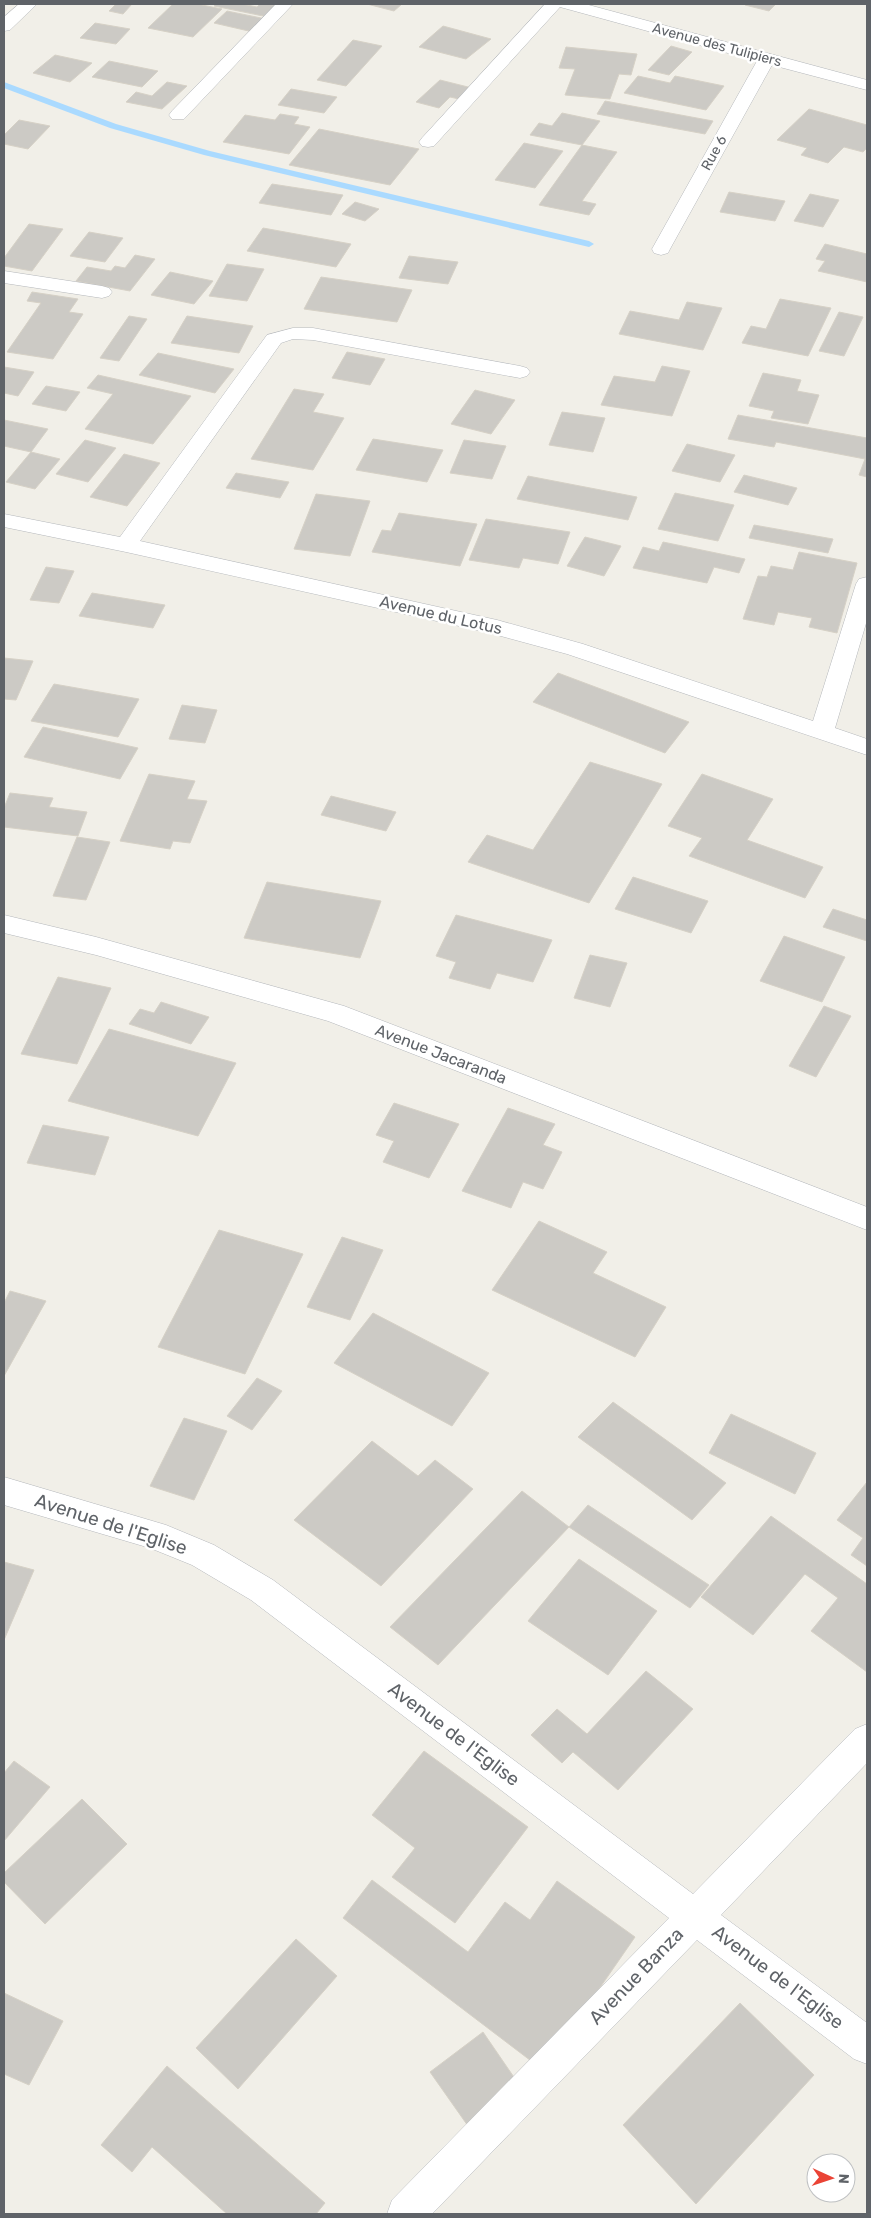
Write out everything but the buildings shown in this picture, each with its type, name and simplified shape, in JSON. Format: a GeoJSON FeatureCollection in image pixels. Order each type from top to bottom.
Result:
{"type":"FeatureCollection","features":[{"type":"Feature","properties":{"kind":"street"},"geometry":{"type":"LineString","coordinates":[[4,26],[29,4]]}},
{"type":"Feature","properties":{"kind":"street"},"geometry":{"type":"LineString","coordinates":[[178,116],[285,4]]}},
{"type":"Feature","properties":{"kind":"street"},"geometry":{"type":"LineString","coordinates":[[428,142],[554,4]]}},
{"type":"Feature","properties":{"kind":"street","name":"Avenue des Tulipiers"},"geometry":{"type":"LineString","coordinates":[[567,4],[867,85]]}},
{"type":"Feature","properties":{"kind":"street","name":"Rue 6"},"geometry":{"type":"LineString","coordinates":[[661,249],[766,58]]}},
{"type":"Feature","properties":{"kind":"street"},"geometry":{"type":"LineString","coordinates":[[4,277],[102,292]]}},
{"type":"Feature","properties":{"kind":"street"},"geometry":{"type":"LineString","coordinates":[[126,545],[274,339],[282,335],[291,333],[313,334],[520,372]]}},
{"type":"Feature","properties":{"kind":"street","name":"Avenue du Lotus"},"geometry":{"type":"LineString","coordinates":[[4,521],[126,545],[498,628],[584,652],[867,747]]}},
{"type":"Feature","properties":{"kind":"street"},"geometry":{"type":"LineString","coordinates":[[822,732],[867,584]]}},
{"type":"Feature","properties":{"kind":"street","name":"Avenue Jacaranda"},"geometry":{"type":"LineString","coordinates":[[4,924],[96,946],[335,1013],[867,1219]]}},
{"type":"Feature","properties":{"kind":"street","name":"Avenue de l'Eglise"},"geometry":{"type":"LineString","coordinates":[[4,1491],[154,1535],[203,1555],[262,1590],[695,1914],[867,2046]]}},
{"type":"Feature","properties":{"kind":"street","name":"Avenue Banza"},"geometry":{"type":"LineString","coordinates":[[406,2214],[695,1914],[867,1740]]}},
{"type":"Feature","properties":{"kind":"waterway"},"geometry":{"type":"LineString","coordinates":[[4,85],[113,126],[207,153],[589,244]]}}]}
